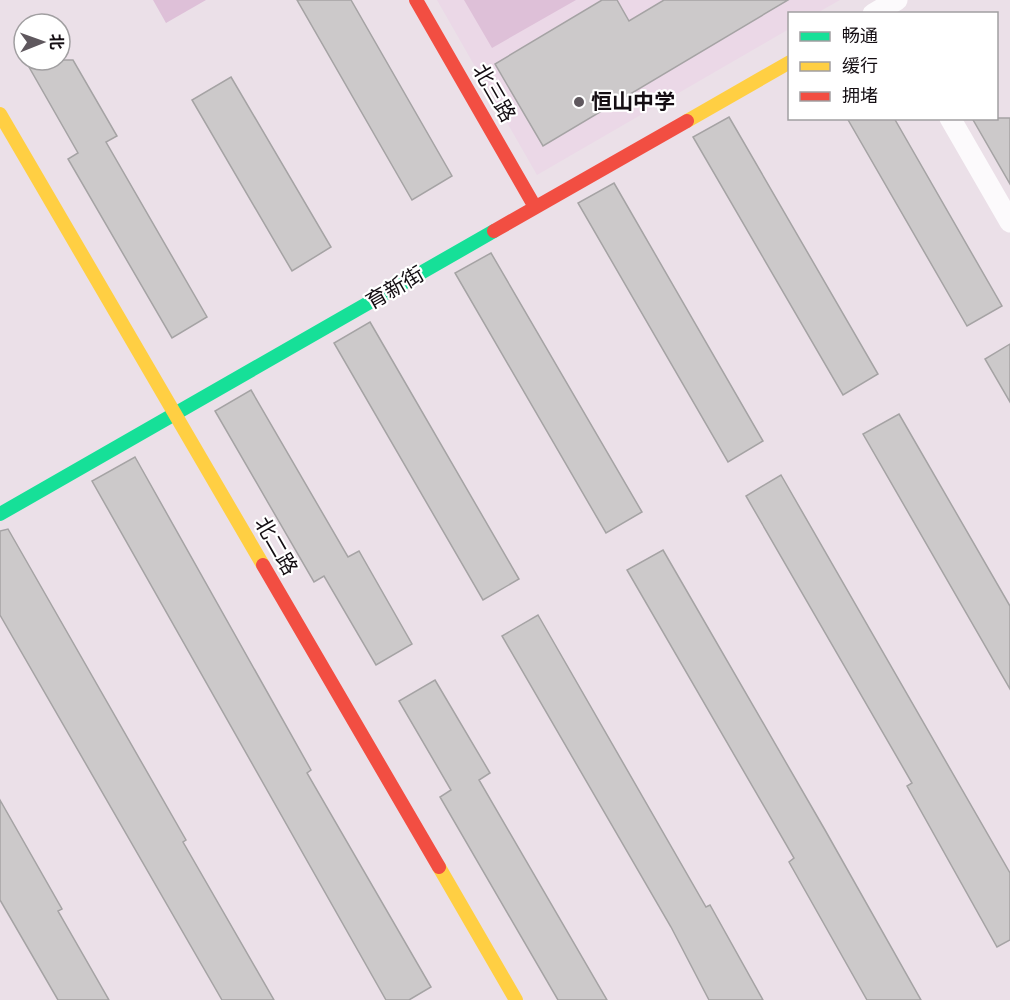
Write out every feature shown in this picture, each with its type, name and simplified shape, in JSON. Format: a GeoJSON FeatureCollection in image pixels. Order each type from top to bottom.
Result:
{"type":"FeatureCollection","features":[{"type":"Feature","properties":{"kind":"street","name":"北三路"},"geometry":{"type":"LineString","coordinates":[[416,0],[535,207]]}},
{"type":"Feature","properties":{"kind":"street","name":"育新街"},"geometry":{"type":"LineString","coordinates":[[0,514],[788,63]]}},
{"type":"Feature","properties":{"kind":"street","name":"北二路"},"geometry":{"type":"LineString","coordinates":[[0,114],[516,1000]]}},
{"type":"Feature","properties":{"kind":"street"},"geometry":{"type":"LineString","coordinates":[[951,120],[1010,222]]}},
{"type":"Feature","properties":{"kind":"shaded area"},"geometry":{"type":"Polygon","coordinates":[[[153,0],[206,0],[166,23],[153,0]]]}},
{"type":"Feature","properties":{"kind":"shaded area","name":"恒山中学"},"geometry":{"type":"Polygon","coordinates":[[[437,0],[840,0],[819,12],[788,12],[788,30],[537,175],[437,0]]]}},
{"type":"Feature","properties":{"kind":"shaded area"},"geometry":{"type":"Polygon","coordinates":[[[464,0],[576,0],[492,48],[464,0]]]}},
{"type":"Feature","properties":{"kind":"building"},"geometry":{"type":"Polygon","coordinates":[[[297,0],[351,0],[452,176],[412,200],[297,0]]]}},
{"type":"Feature","properties":{"kind":"building"},"geometry":{"type":"Polygon","coordinates":[[[602,0],[617,0],[629,21],[664,0],[788,0],[543,146],[495,64],[602,0]]]}},
{"type":"Feature","properties":{"kind":"building"},"geometry":{"type":"Polygon","coordinates":[[[73,60],[117,136],[106,142],[207,317],[172,338],[68,159],[78,153],[32,72],[72,72],[73,60]]]}},
{"type":"Feature","properties":{"kind":"building"},"geometry":{"type":"Polygon","coordinates":[[[231,77],[331,247],[292,271],[192,100],[231,77]]]}},
{"type":"Feature","properties":{"kind":"building"},"geometry":{"type":"Polygon","coordinates":[[[729,117],[878,374],[843,395],[693,137],[729,117]]]}},
{"type":"Feature","properties":{"kind":"building"},"geometry":{"type":"Polygon","coordinates":[[[1010,118],[1010,184],[973,120],[1010,118]]]}},
{"type":"Feature","properties":{"kind":"building"},"geometry":{"type":"Polygon","coordinates":[[[848,120],[895,120],[1002,306],[967,326],[848,120]]]}},
{"type":"Feature","properties":{"kind":"building"},"geometry":{"type":"Polygon","coordinates":[[[614,183],[763,441],[728,462],[578,203],[614,183]]]}},
{"type":"Feature","properties":{"kind":"building"},"geometry":{"type":"Polygon","coordinates":[[[491,253],[642,512],[606,533],[455,273],[491,253]]]}},
{"type":"Feature","properties":{"kind":"building"},"geometry":{"type":"Polygon","coordinates":[[[370,322],[519,579],[483,600],[334,343],[370,322]]]}},
{"type":"Feature","properties":{"kind":"building"},"geometry":{"type":"Polygon","coordinates":[[[1010,344],[1010,402],[985,359],[1010,344]]]}},
{"type":"Feature","properties":{"kind":"building"},"geometry":{"type":"Polygon","coordinates":[[[251,390],[348,557],[359,551],[412,644],[376,665],[324,576],[314,582],[215,411],[251,390]]]}},
{"type":"Feature","properties":{"kind":"building"},"geometry":{"type":"Polygon","coordinates":[[[899,414],[1010,606],[1010,689],[863,434],[899,414]]]}},
{"type":"Feature","properties":{"kind":"building"},"geometry":{"type":"Polygon","coordinates":[[[135,457],[311,770],[307,773],[431,987],[409,1000],[386,1000],[92,481],[135,457]]]}},
{"type":"Feature","properties":{"kind":"building"},"geometry":{"type":"Polygon","coordinates":[[[781,475],[1010,873],[1010,940],[997,947],[907,786],[912,783],[746,496],[781,475]]]}},
{"type":"Feature","properties":{"kind":"building"},"geometry":{"type":"Polygon","coordinates":[[[8,529],[186,840],[183,842],[274,1000],[222,1000],[0,615],[0,531],[8,529]]]}},
{"type":"Feature","properties":{"kind":"building"},"geometry":{"type":"Polygon","coordinates":[[[663,550],[921,1000],[867,1000],[789,862],[794,858],[627,570],[663,550]]]}},
{"type":"Feature","properties":{"kind":"building"},"geometry":{"type":"Polygon","coordinates":[[[538,615],[706,907],[710,905],[763,1000],[709,1000],[671,927],[502,636],[538,615]]]}},
{"type":"Feature","properties":{"kind":"building"},"geometry":{"type":"Polygon","coordinates":[[[435,680],[490,773],[479,780],[607,1000],[558,1000],[440,797],[451,790],[399,701],[435,680]]]}},
{"type":"Feature","properties":{"kind":"building"},"geometry":{"type":"Polygon","coordinates":[[[0,800],[62,909],[58,911],[109,1000],[58,1000],[0,900],[0,800]]]}},
{"type":"Feature","properties":{"kind":"traffic: fast"},"geometry":{"type":"LineString","coordinates":[[0,514],[494,231]]}},
{"type":"Feature","properties":{"kind":"traffic: slow"},"geometry":{"type":"LineString","coordinates":[[687,121],[788,63]]}},
{"type":"Feature","properties":{"kind":"traffic: slow"},"geometry":{"type":"LineString","coordinates":[[0,114],[263,565]]}},
{"type":"Feature","properties":{"kind":"traffic: slow"},"geometry":{"type":"LineString","coordinates":[[439,867],[516,1000]]}},
{"type":"Feature","properties":{"kind":"traffic: jam"},"geometry":{"type":"LineString","coordinates":[[416,0],[535,207]]}},
{"type":"Feature","properties":{"kind":"traffic: jam"},"geometry":{"type":"LineString","coordinates":[[494,231],[687,121]]}},
{"type":"Feature","properties":{"kind":"traffic: jam"},"geometry":{"type":"LineString","coordinates":[[263,565],[439,867]]}},
{"type":"Feature","properties":{"kind":"place","name":"恒山中学"},"geometry":{"type":"Point","coordinates":[579,102]}}]}
